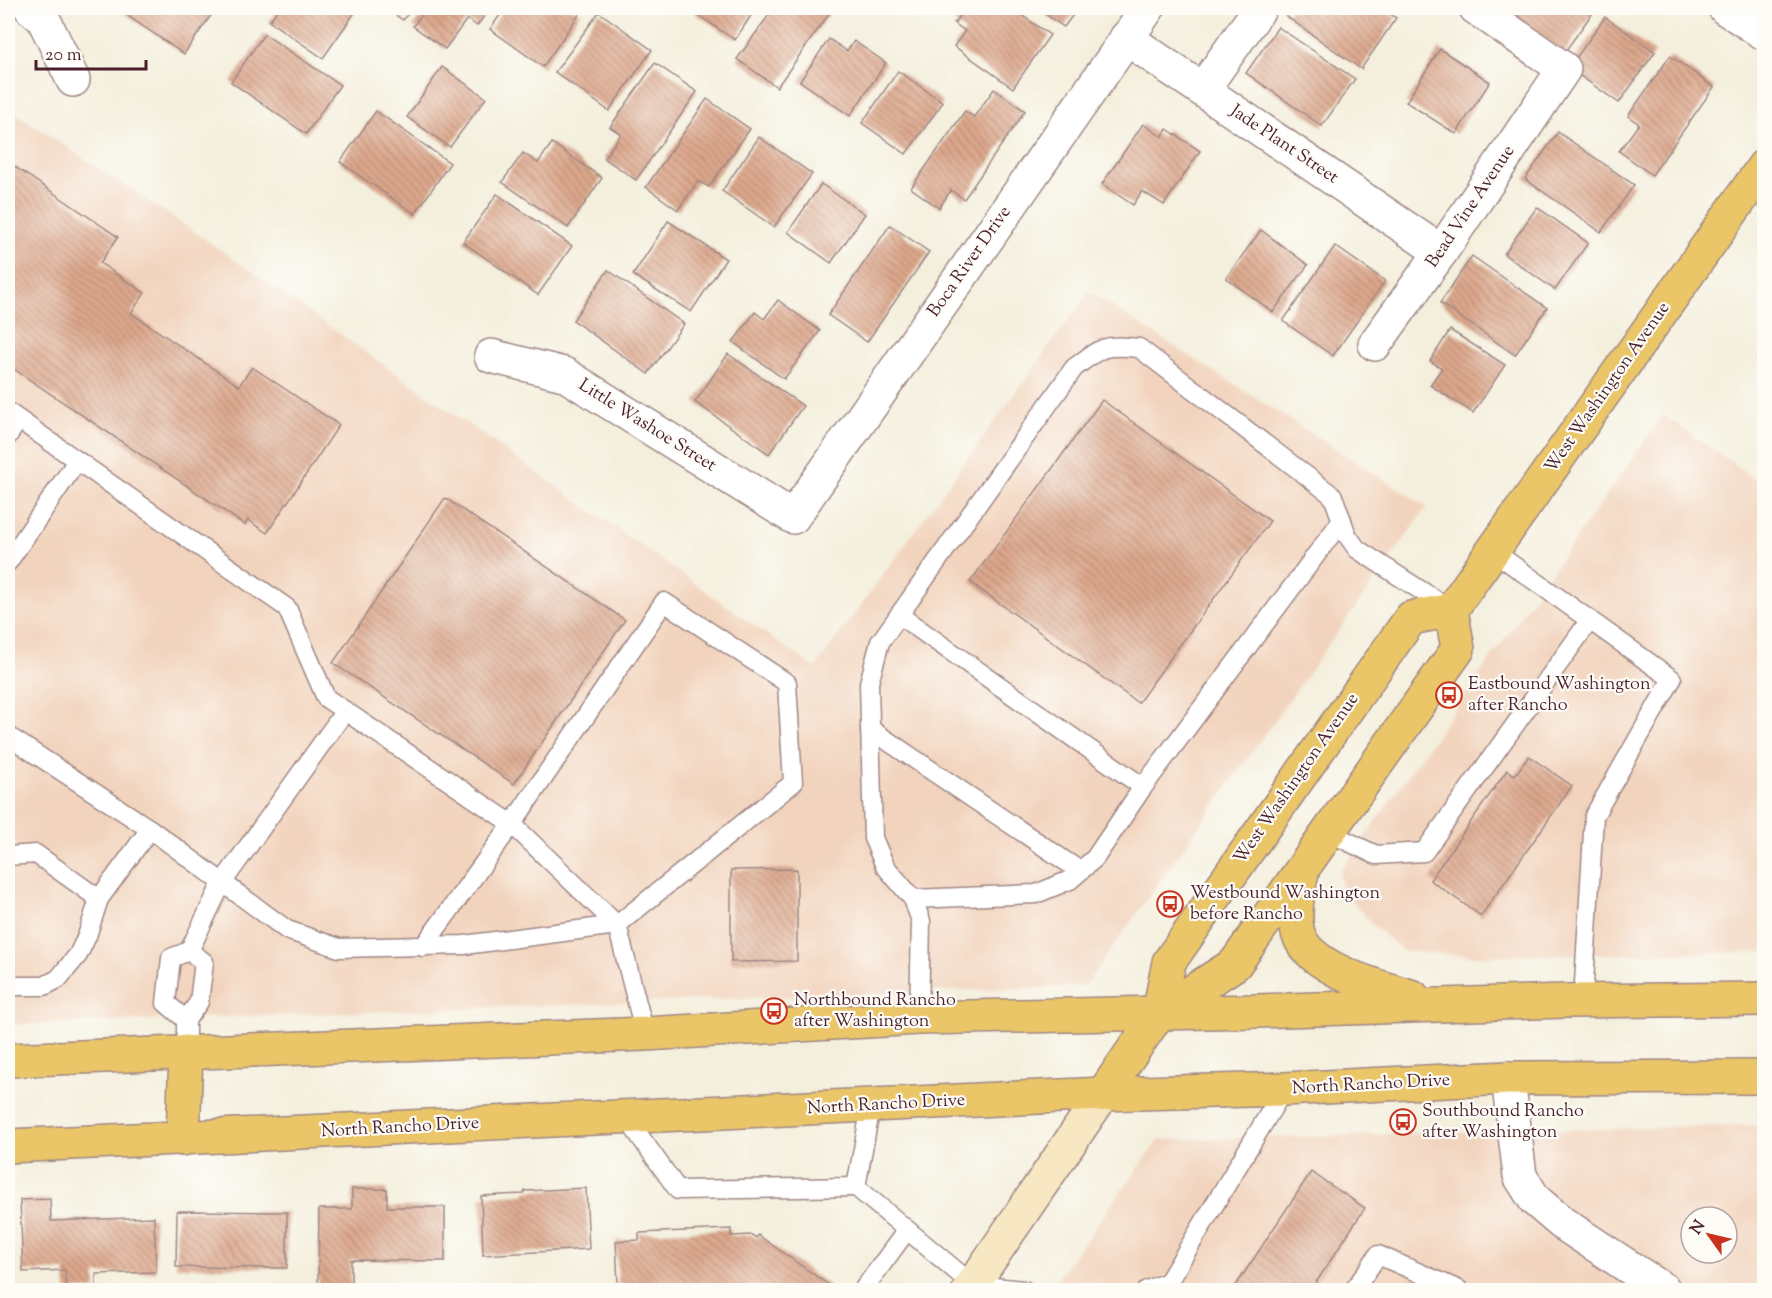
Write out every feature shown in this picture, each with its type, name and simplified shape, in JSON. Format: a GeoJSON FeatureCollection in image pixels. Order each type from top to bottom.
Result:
{"type":"FeatureCollection","features":[{"type":"Feature","properties":{"kind":"main road","name":"West Washington Avenue"},"geometry":{"type":"LineString","coordinates":[[1159,1013],[1169,962],[1411,618],[1451,610],[1764,166]]}},
{"type":"Feature","properties":{"kind":"main road","name":"West Washington Avenue"},"geometry":{"type":"LineString","coordinates":[[971,1288],[1159,1013],[1235,964],[1303,868],[1458,649],[1451,610]]}},
{"type":"Feature","properties":{"kind":"main road"},"geometry":{"type":"LineString","coordinates":[[1303,868],[1295,908],[1297,932],[1307,950],[1326,964],[1360,981],[1438,1005]]}},
{"type":"Feature","properties":{"kind":"main road"},"geometry":{"type":"LineString","coordinates":[[8,1060],[645,1034],[919,1018],[1583,1000],[1764,999]]}},
{"type":"Feature","properties":{"kind":"main road"},"geometry":{"type":"LineString","coordinates":[[183,1139],[186,1052]]}},
{"type":"Feature","properties":{"kind":"main road","name":"North Rancho Drive"},"geometry":{"type":"LineString","coordinates":[[8,1146],[1103,1094],[1284,1089],[1508,1078],[1764,1077]]}},
{"type":"Feature","properties":{"kind":"street"},"geometry":{"type":"LineString","coordinates":[[31,8],[43,18],[72,80]]}},
{"type":"Feature","properties":{"kind":"street","name":"Boca River Drive"},"geometry":{"type":"LineString","coordinates":[[793,517],[1148,8]]}},
{"type":"Feature","properties":{"kind":"street"},"geometry":{"type":"LineString","coordinates":[[1203,90],[1260,8]]}},
{"type":"Feature","properties":{"kind":"street","name":"Bead Vine Avenue"},"geometry":{"type":"LineString","coordinates":[[1375,344],[1441,252],[1564,69],[1476,8]]}},
{"type":"Feature","properties":{"kind":"street"},"geometry":{"type":"LineString","coordinates":[[1725,8],[1764,33]]}},
{"type":"Feature","properties":{"kind":"street","name":"Jade Plant Street"},"geometry":{"type":"LineString","coordinates":[[1126,38],[1441,252]]}},
{"type":"Feature","properties":{"kind":"street","name":"Little Washoe Street"},"geometry":{"type":"LineString","coordinates":[[491,357],[564,374],[793,517]]}},
{"type":"Feature","properties":{"kind":"street"},"geometry":{"type":"LineString","coordinates":[[1508,1078],[1520,1176],[1536,1200],[1562,1223],[1664,1290]]}},
{"type":"Feature","properties":{"kind":"lane"},"geometry":{"type":"LineString","coordinates":[[919,1018],[921,921],[913,899],[885,866],[873,838],[869,683],[880,642],[1074,368],[1099,349],[1120,346],[1139,348],[1333,496],[1347,535],[1357,549],[1451,610]]}},
{"type":"Feature","properties":{"kind":"lane"},"geometry":{"type":"LineString","coordinates":[[8,436],[13,416],[287,608],[326,698],[512,824],[617,925],[645,1034]]}},
{"type":"Feature","properties":{"kind":"lane"},"geometry":{"type":"LineString","coordinates":[[8,562],[77,461]]}},
{"type":"Feature","properties":{"kind":"lane"},"geometry":{"type":"LineString","coordinates":[[913,899],[1036,894],[1071,880],[1095,858],[1143,787],[1342,520]]}},
{"type":"Feature","properties":{"kind":"lane"},"geometry":{"type":"LineString","coordinates":[[1493,551],[1672,679],[1594,816],[1583,1000]]}},
{"type":"Feature","properties":{"kind":"lane"},"geometry":{"type":"LineString","coordinates":[[8,736],[150,829],[287,930],[339,948],[423,947],[464,945],[617,925],[793,783],[787,682],[664,602],[512,824],[423,947]]}},
{"type":"Feature","properties":{"kind":"lane"},"geometry":{"type":"LineString","coordinates":[[899,615],[1143,787]]}},
{"type":"Feature","properties":{"kind":"lane"},"geometry":{"type":"LineString","coordinates":[[1328,832],[1376,855],[1424,852],[1590,620]]}},
{"type":"Feature","properties":{"kind":"lane"},"geometry":{"type":"LineString","coordinates":[[186,1020],[166,1003],[171,958],[189,951],[222,883],[345,711]]}},
{"type":"Feature","properties":{"kind":"lane"},"geometry":{"type":"LineString","coordinates":[[870,729],[1080,871]]}},
{"type":"Feature","properties":{"kind":"lane"},"geometry":{"type":"LineString","coordinates":[[8,986],[44,986],[58,979],[78,955],[99,899],[150,829]]}},
{"type":"Feature","properties":{"kind":"lane"},"geometry":{"type":"LineString","coordinates":[[8,856],[36,854],[99,899]]}},
{"type":"Feature","properties":{"kind":"lane"},"geometry":{"type":"LineString","coordinates":[[186,1052],[186,1020],[199,1002],[204,962],[189,951]]}},
{"type":"Feature","properties":{"kind":"lane"},"geometry":{"type":"LineString","coordinates":[[1147,1290],[1168,1282],[1284,1089]]}},
{"type":"Feature","properties":{"kind":"lane"},"geometry":{"type":"LineString","coordinates":[[856,1187],[871,1106]]}},
{"type":"Feature","properties":{"kind":"lane"},"geometry":{"type":"LineString","coordinates":[[626,1117],[678,1190],[856,1187],[971,1288],[1024,1290]]}},
{"type":"Feature","properties":{"kind":"lane"},"geometry":{"type":"LineString","coordinates":[[863,1290],[907,1230]]}},
{"type":"Feature","properties":{"kind":"lane"},"geometry":{"type":"LineString","coordinates":[[1354,1290],[1378,1255],[1459,1290]]}},
{"type":"Feature","properties":{"kind":"shaded area"},"geometry":{"type":"Polygon","coordinates":[[[8,108],[189,228],[815,668],[1089,292],[1427,507],[1085,986],[8,1025],[8,108]]]}},
{"type":"Feature","properties":{"kind":"shaded area"},"geometry":{"type":"Polygon","coordinates":[[[1663,415],[1764,485],[1764,952],[1471,956],[1402,951],[1372,924],[1345,893],[1339,873],[1663,415]]]}},
{"type":"Feature","properties":{"kind":"shaded area"},"geometry":{"type":"Polygon","coordinates":[[[1764,1125],[1764,1290],[1049,1290],[1159,1140],[1764,1125]]]}},
{"type":"Feature","properties":{"kind":"building"},"geometry":{"type":"Polygon","coordinates":[[[116,8],[216,8],[184,54],[116,8]]]}},
{"type":"Feature","properties":{"kind":"building"},"geometry":{"type":"Polygon","coordinates":[[[279,8],[358,8],[323,58],[269,21],[279,8]]]}},
{"type":"Feature","properties":{"kind":"building"},"geometry":{"type":"Polygon","coordinates":[[[385,8],[412,8],[403,20],[385,8]]]}},
{"type":"Feature","properties":{"kind":"building"},"geometry":{"type":"Polygon","coordinates":[[[427,8],[490,8],[477,26],[467,19],[445,49],[413,26],[427,8]]]}},
{"type":"Feature","properties":{"kind":"building"},"geometry":{"type":"Polygon","coordinates":[[[505,8],[572,8],[580,13],[543,67],[490,29],[505,8]]]}},
{"type":"Feature","properties":{"kind":"building"},"geometry":{"type":"Polygon","coordinates":[[[699,8],[756,8],[735,40],[695,13],[699,8]]]}},
{"type":"Feature","properties":{"kind":"building"},"geometry":{"type":"Polygon","coordinates":[[[774,8],[826,8],[831,11],[777,87],[737,59],[774,8]]]}},
{"type":"Feature","properties":{"kind":"building"},"geometry":{"type":"Polygon","coordinates":[[[966,8],[1011,8],[1050,35],[1013,88],[954,46],[965,31],[954,23],[966,8]]]}},
{"type":"Feature","properties":{"kind":"building"},"geometry":{"type":"Polygon","coordinates":[[[1036,8],[1078,8],[1064,27],[1036,8]]]}},
{"type":"Feature","properties":{"kind":"building"},"geometry":{"type":"Polygon","coordinates":[[[1292,8],[1381,8],[1396,18],[1361,69],[1286,16],[1292,8]]]}},
{"type":"Feature","properties":{"kind":"building"},"geometry":{"type":"Polygon","coordinates":[[[1518,8],[1596,8],[1559,60],[1507,23],[1518,8]]]}},
{"type":"Feature","properties":{"kind":"building"},"geometry":{"type":"Polygon","coordinates":[[[599,12],[652,50],[609,111],[555,72],[599,12]]]}},
{"type":"Feature","properties":{"kind":"building"},"geometry":{"type":"Polygon","coordinates":[[[1605,17],[1655,52],[1619,103],[1569,68],[1605,17]]]}},
{"type":"Feature","properties":{"kind":"building"},"geometry":{"type":"Polygon","coordinates":[[[1278,27],[1355,79],[1322,126],[1246,73],[1278,27]]]}},
{"type":"Feature","properties":{"kind":"building"},"geometry":{"type":"Polygon","coordinates":[[[264,34],[340,85],[306,134],[231,82],[264,34]]]}},
{"type":"Feature","properties":{"kind":"building"},"geometry":{"type":"Polygon","coordinates":[[[829,39],[847,51],[854,41],[886,63],[850,116],[800,81],[829,39]]]}},
{"type":"Feature","properties":{"kind":"building"},"geometry":{"type":"Polygon","coordinates":[[[1440,49],[1490,82],[1456,134],[1406,102],[1440,49]]]}},
{"type":"Feature","properties":{"kind":"building"},"geometry":{"type":"Polygon","coordinates":[[[1670,56],[1714,87],[1652,175],[1619,151],[1639,124],[1628,116],[1670,56]]]}},
{"type":"Feature","properties":{"kind":"building"},"geometry":{"type":"Polygon","coordinates":[[[655,63],[697,92],[636,180],[604,158],[621,134],[610,127],[655,63]]]}},
{"type":"Feature","properties":{"kind":"building"},"geometry":{"type":"Polygon","coordinates":[[[442,67],[486,98],[450,147],[407,117],[442,67]]]}},
{"type":"Feature","properties":{"kind":"building"},"geometry":{"type":"Polygon","coordinates":[[[898,71],[943,102],[906,154],[862,123],[898,71]]]}},
{"type":"Feature","properties":{"kind":"building"},"geometry":{"type":"Polygon","coordinates":[[[994,89],[1025,111],[964,199],[951,190],[939,208],[911,188],[965,111],[974,117],[994,89]]]}},
{"type":"Feature","properties":{"kind":"building"},"geometry":{"type":"Polygon","coordinates":[[[707,99],[750,129],[709,187],[698,181],[678,210],[646,187],[707,99]]]}},
{"type":"Feature","properties":{"kind":"building"},"geometry":{"type":"Polygon","coordinates":[[[376,111],[450,163],[415,214],[340,162],[376,111]]]}},
{"type":"Feature","properties":{"kind":"building"},"geometry":{"type":"Polygon","coordinates":[[[1143,124],[1162,137],[1167,129],[1200,151],[1164,205],[1142,191],[1133,205],[1102,184],[1143,124]]]}},
{"type":"Feature","properties":{"kind":"building"},"geometry":{"type":"Polygon","coordinates":[[[1558,132],[1634,185],[1601,232],[1525,179],[1558,132]]]}},
{"type":"Feature","properties":{"kind":"building"},"geometry":{"type":"Polygon","coordinates":[[[759,137],[812,174],[774,227],[722,191],[759,137]]]}},
{"type":"Feature","properties":{"kind":"building"},"geometry":{"type":"Polygon","coordinates":[[[552,143],[602,178],[568,228],[502,182],[523,153],[538,163],[552,143]]]}},
{"type":"Feature","properties":{"kind":"building"},"geometry":{"type":"Polygon","coordinates":[[[8,162],[118,237],[100,263],[145,293],[131,313],[239,386],[252,367],[339,425],[267,533],[248,520],[245,525],[8,365],[8,162]]]}},
{"type":"Feature","properties":{"kind":"building"},"geometry":{"type":"Polygon","coordinates":[[[821,184],[865,214],[831,263],[788,232],[821,184]]]}},
{"type":"Feature","properties":{"kind":"building"},"geometry":{"type":"Polygon","coordinates":[[[497,194],[572,246],[538,295],[463,242],[497,194]]]}},
{"type":"Feature","properties":{"kind":"building"},"geometry":{"type":"Polygon","coordinates":[[[1537,207],[1588,243],[1555,290],[1504,254],[1537,207]]]}},
{"type":"Feature","properties":{"kind":"building"},"geometry":{"type":"Polygon","coordinates":[[[668,221],[726,259],[691,312],[633,275],[668,221]]]}},
{"type":"Feature","properties":{"kind":"building"},"geometry":{"type":"Polygon","coordinates":[[[890,225],[929,252],[867,342],[828,315],[890,225]]]}},
{"type":"Feature","properties":{"kind":"building"},"geometry":{"type":"Polygon","coordinates":[[[1261,230],[1308,265],[1273,312],[1226,278],[1261,230]]]}},
{"type":"Feature","properties":{"kind":"building"},"geometry":{"type":"Polygon","coordinates":[[[1335,246],[1385,281],[1333,356],[1283,321],[1335,246]]]}},
{"type":"Feature","properties":{"kind":"building"},"geometry":{"type":"Polygon","coordinates":[[[1472,256],[1547,308],[1515,355],[1440,303],[1472,256]]]}},
{"type":"Feature","properties":{"kind":"building"},"geometry":{"type":"Polygon","coordinates":[[[608,270],[684,324],[648,374],[573,320],[608,270]]]}},
{"type":"Feature","properties":{"kind":"building"},"geometry":{"type":"Polygon","coordinates":[[[778,300],[820,331],[784,379],[733,342],[755,312],[764,319],[778,300]]]}},
{"type":"Feature","properties":{"kind":"building"},"geometry":{"type":"Polygon","coordinates":[[[1450,330],[1505,365],[1473,413],[1430,385],[1442,368],[1430,361],[1450,330]]]}},
{"type":"Feature","properties":{"kind":"building"},"geometry":{"type":"Polygon","coordinates":[[[728,354],[803,406],[769,454],[695,402],[728,354]]]}},
{"type":"Feature","properties":{"kind":"building"},"geometry":{"type":"Polygon","coordinates":[[[1102,400],[1270,521],[1138,703],[970,582],[1102,400]]]}},
{"type":"Feature","properties":{"kind":"building"},"geometry":{"type":"Polygon","coordinates":[[[445,498],[625,620],[514,784],[333,663],[445,498]]]}},
{"type":"Feature","properties":{"kind":"building"},"geometry":{"type":"Polygon","coordinates":[[[1529,756],[1572,786],[1481,916],[1430,880],[1507,770],[1515,775],[1529,756]]]}},
{"type":"Feature","properties":{"kind":"building"},"geometry":{"type":"Polygon","coordinates":[[[797,869],[797,961],[731,962],[731,870],[797,869]]]}},
{"type":"Feature","properties":{"kind":"building"},"geometry":{"type":"Polygon","coordinates":[[[1311,1172],[1365,1208],[1311,1290],[1233,1290],[1311,1172]]]}},
{"type":"Feature","properties":{"kind":"building"},"geometry":{"type":"Polygon","coordinates":[[[586,1188],[589,1249],[483,1255],[481,1196],[586,1188]]]}},
{"type":"Feature","properties":{"kind":"building"},"geometry":{"type":"Polygon","coordinates":[[[352,1189],[387,1189],[387,1207],[445,1207],[445,1261],[351,1260],[351,1287],[318,1287],[319,1209],[352,1209],[352,1189]]]}},
{"type":"Feature","properties":{"kind":"building"},"geometry":{"type":"Polygon","coordinates":[[[50,1199],[51,1221],[154,1217],[156,1272],[96,1274],[96,1290],[66,1290],[65,1270],[23,1272],[20,1200],[50,1199]]]}},
{"type":"Feature","properties":{"kind":"building"},"geometry":{"type":"Polygon","coordinates":[[[177,1211],[287,1212],[287,1268],[176,1267],[177,1211]]]}},
{"type":"Feature","properties":{"kind":"building"},"geometry":{"type":"Polygon","coordinates":[[[731,1229],[731,1236],[752,1235],[756,1238],[758,1235],[830,1286],[827,1290],[647,1290],[618,1284],[616,1241],[639,1240],[639,1233],[731,1229]]]}},
{"type":"Feature","properties":{"kind":"place","name":"Eastbound Washington after Rancho"},"geometry":{"type":"Point","coordinates":[1449,695]}},
{"type":"Feature","properties":{"kind":"place","name":"Westbound Washington before Rancho"},"geometry":{"type":"Point","coordinates":[1170,904]}},
{"type":"Feature","properties":{"kind":"place","name":"Northbound Rancho after Washington"},"geometry":{"type":"Point","coordinates":[774,1011]}},
{"type":"Feature","properties":{"kind":"place","name":"Southbound Rancho after Washington"},"geometry":{"type":"Point","coordinates":[1403,1122]}}]}
